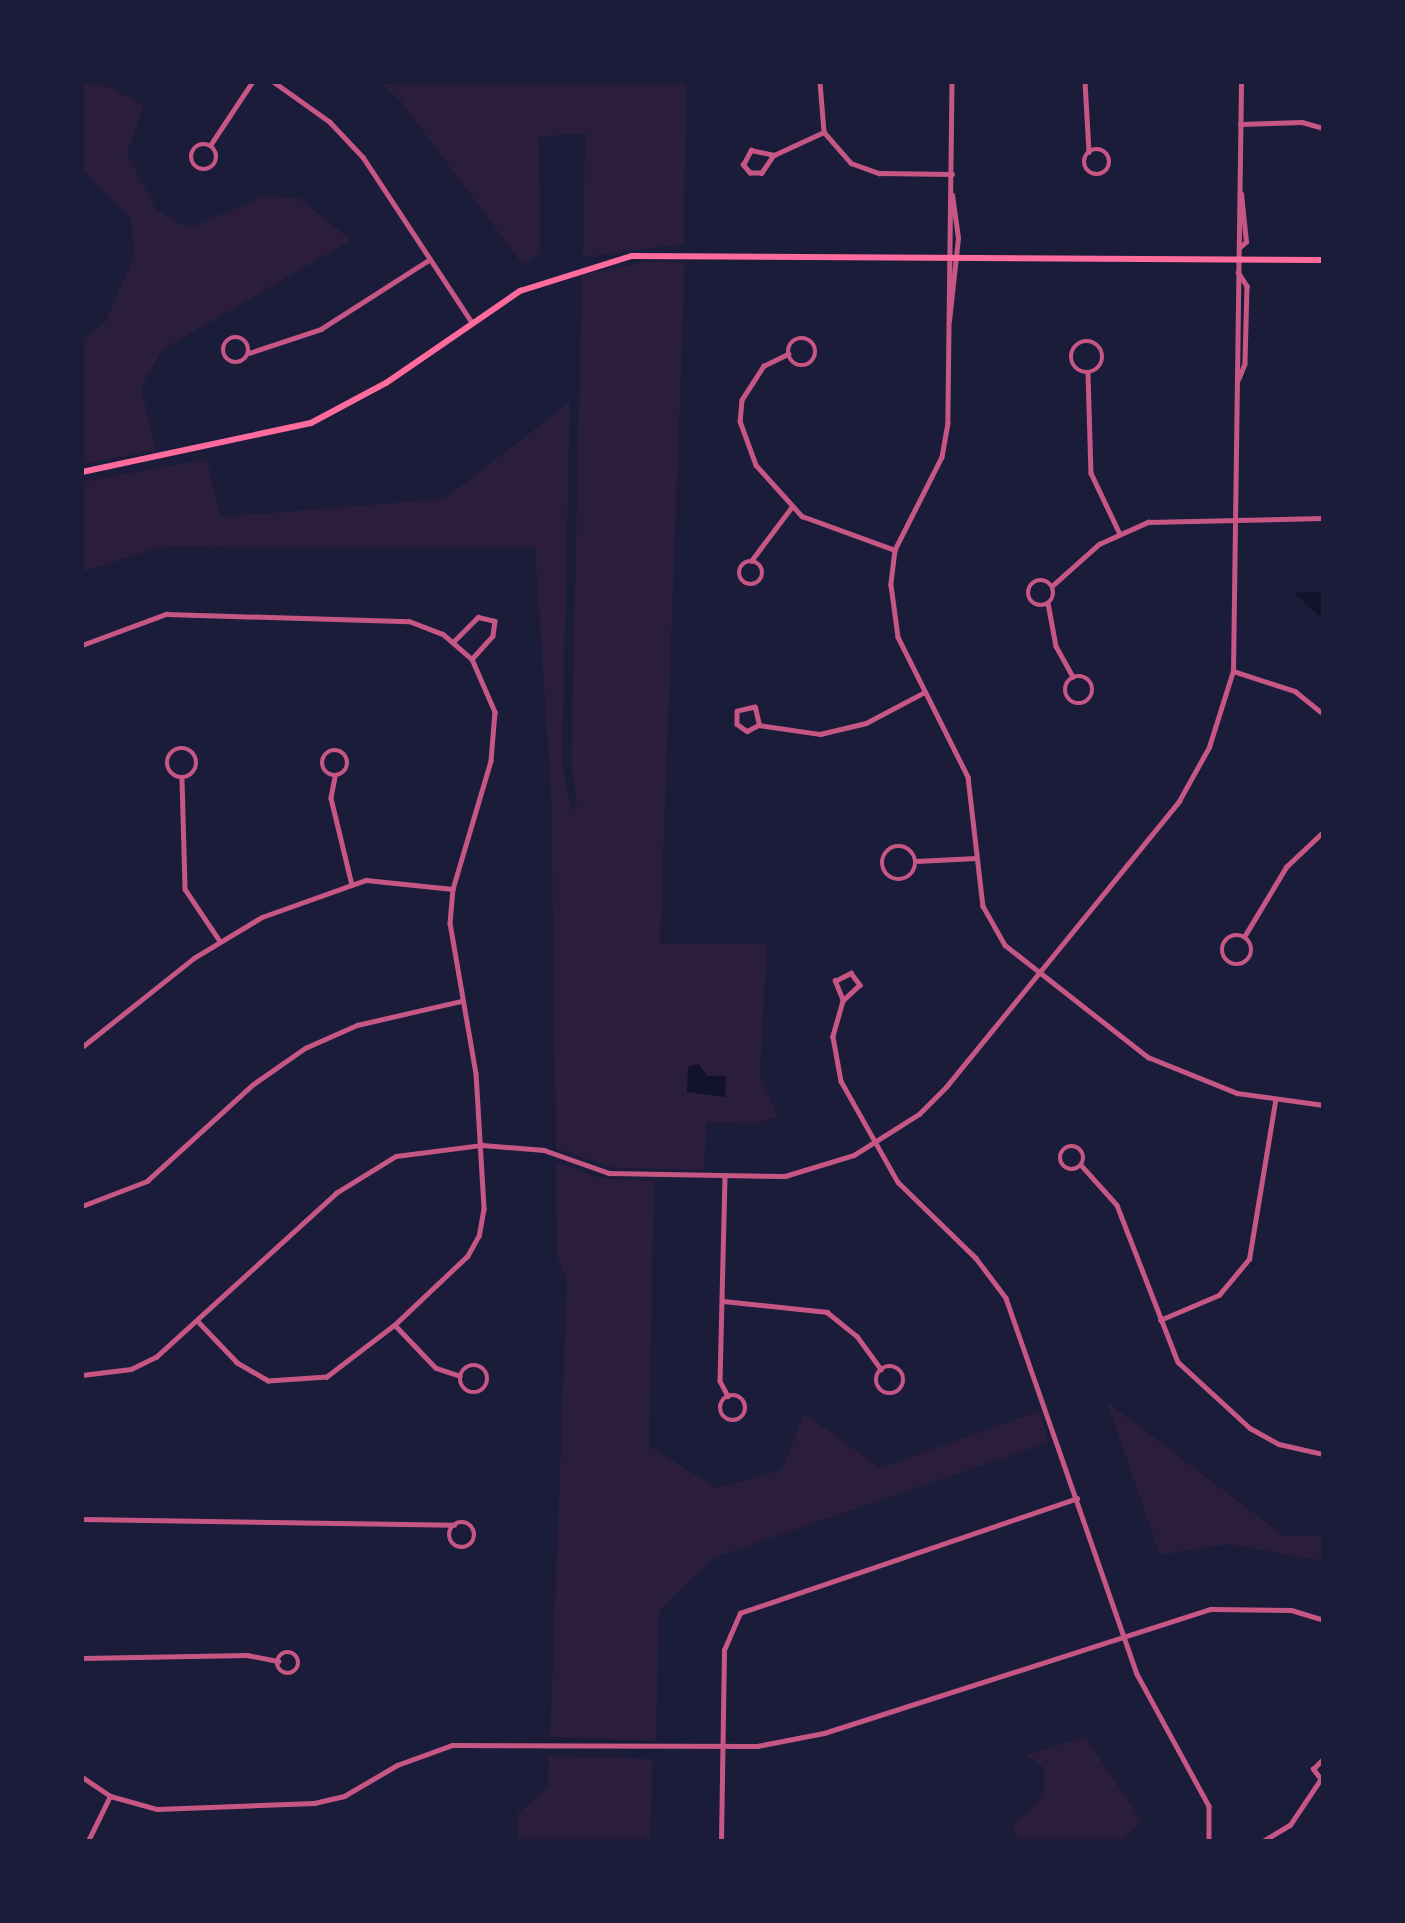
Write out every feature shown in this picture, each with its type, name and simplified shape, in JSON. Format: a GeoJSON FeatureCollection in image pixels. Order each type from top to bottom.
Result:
{"type":"FeatureCollection","features":[{"type":"Feature","properties":{"kind":"main road"},"geometry":{"type":"LineString","coordinates":[[82,472],[310,423],[386,383],[471,322],[540,282],[632,256],[958,255],[1323,260]]}},
{"type":"Feature","properties":{"kind":"street"},"geometry":{"type":"LineString","coordinates":[[211,144],[214,164],[197,167],[194,149],[211,144],[252,82]]}},
{"type":"Feature","properties":{"kind":"street"},"geometry":{"type":"LineString","coordinates":[[274,82],[330,122],[363,157],[471,322]]}},
{"type":"Feature","properties":{"kind":"street"},"geometry":{"type":"LineString","coordinates":[[820,82],[824,132],[839,154],[864,169],[952,174]]}},
{"type":"Feature","properties":{"kind":"street"},"geometry":{"type":"LineString","coordinates":[[952,82],[952,195],[947,255],[949,321],[942,457],[895,550],[891,585],[898,637],[923,693],[968,777],[976,858],[992,928],[1039,973],[1157,1061],[1275,1102],[1323,1105]]}},
{"type":"Feature","properties":{"kind":"street"},"geometry":{"type":"LineString","coordinates":[[1085,82],[1089,152],[1087,169],[1103,173],[1109,156],[1100,149],[1089,152]]}},
{"type":"Feature","properties":{"kind":"street"},"geometry":{"type":"LineString","coordinates":[[82,1375],[131,1369],[198,1322],[365,1171],[418,1149],[482,1145],[544,1150],[609,1173],[725,1177],[806,1171],[874,1143],[919,1114],[946,1087],[1197,774],[1233,671],[1238,380],[1233,361],[1241,194],[1241,82]]}},
{"type":"Feature","properties":{"kind":"street"},"geometry":{"type":"LineString","coordinates":[[1240,124],[1302,122],[1323,128]]}},
{"type":"Feature","properties":{"kind":"street"},"geometry":{"type":"LineString","coordinates":[[774,155],[758,148],[743,165],[750,173],[762,173],[774,155],[824,132]]}},
{"type":"Feature","properties":{"kind":"street"},"geometry":{"type":"LineString","coordinates":[[1239,248],[1246,242],[1241,194]]}},
{"type":"Feature","properties":{"kind":"street"},"geometry":{"type":"LineString","coordinates":[[949,321],[958,255],[958,202],[952,195]]}},
{"type":"Feature","properties":{"kind":"street"},"geometry":{"type":"LineString","coordinates":[[249,353],[242,338],[223,345],[232,362],[249,353],[321,329],[429,260]]}},
{"type":"Feature","properties":{"kind":"street"},"geometry":{"type":"LineString","coordinates":[[1238,272],[1247,286],[1245,364],[1238,380]]}},
{"type":"Feature","properties":{"kind":"street"},"geometry":{"type":"LineString","coordinates":[[789,355],[804,366],[816,351],[800,339],[789,355],[764,366],[747,386],[740,421],[756,465],[791,508],[830,531],[895,550]]}},
{"type":"Feature","properties":{"kind":"street"},"geometry":{"type":"LineString","coordinates":[[1088,373],[1072,359],[1076,346],[1086,341],[1103,356],[1088,373],[1091,473],[1118,532]]}},
{"type":"Feature","properties":{"kind":"street"},"geometry":{"type":"LineString","coordinates":[[751,561],[764,575],[753,586],[739,576],[791,508]]}},
{"type":"Feature","properties":{"kind":"street"},"geometry":{"type":"LineString","coordinates":[[1073,677],[1066,693],[1084,703],[1093,687],[1073,677],[1056,646],[1048,603],[1052,586],[1118,532],[1170,518],[1323,518]]}},
{"type":"Feature","properties":{"kind":"street"},"geometry":{"type":"LineString","coordinates":[[1048,603],[1035,604],[1028,590],[1041,580],[1052,586]]}},
{"type":"Feature","properties":{"kind":"street"},"geometry":{"type":"LineString","coordinates":[[82,645],[166,614],[390,618],[454,641],[472,659],[495,712],[496,734],[453,889],[451,941],[482,1145],[479,1236],[468,1256],[395,1325],[342,1369],[281,1384],[248,1372],[198,1322]]}},
{"type":"Feature","properties":{"kind":"street"},"geometry":{"type":"LineString","coordinates":[[454,641],[478,617],[495,621],[494,636],[472,659]]}},
{"type":"Feature","properties":{"kind":"street"},"geometry":{"type":"LineString","coordinates":[[1233,671],[1295,691],[1323,714]]}},
{"type":"Feature","properties":{"kind":"street"},"geometry":{"type":"LineString","coordinates":[[759,726],[755,706],[737,711],[742,729],[759,726],[803,733],[842,730],[923,693]]}},
{"type":"Feature","properties":{"kind":"street"},"geometry":{"type":"LineString","coordinates":[[183,747],[196,759],[192,773],[182,779],[169,772],[167,762],[183,747]]}},
{"type":"Feature","properties":{"kind":"street"},"geometry":{"type":"LineString","coordinates":[[335,777],[321,764],[335,750],[348,761],[335,777],[331,798],[352,885]]}},
{"type":"Feature","properties":{"kind":"street"},"geometry":{"type":"LineString","coordinates":[[182,779],[185,889],[220,941]]}},
{"type":"Feature","properties":{"kind":"street"},"geometry":{"type":"LineString","coordinates":[[1244,937],[1224,941],[1221,951],[1228,963],[1241,965],[1250,957],[1244,937],[1286,867],[1323,832]]}},
{"type":"Feature","properties":{"kind":"street"},"geometry":{"type":"LineString","coordinates":[[916,862],[902,880],[888,876],[883,866],[886,854],[898,847],[916,862],[976,858]]}},
{"type":"Feature","properties":{"kind":"street"},"geometry":{"type":"LineString","coordinates":[[82,1047],[220,941],[262,917],[352,885],[389,879],[453,889]]}},
{"type":"Feature","properties":{"kind":"street"},"geometry":{"type":"LineString","coordinates":[[843,1001],[835,981],[850,973],[860,985],[843,1001],[834,1037],[835,1065],[874,1143],[909,1196],[976,1258],[1006,1298],[1137,1674],[1209,1806],[1209,1841]]}},
{"type":"Feature","properties":{"kind":"street"},"geometry":{"type":"LineString","coordinates":[[82,1206],[146,1181],[252,1085],[305,1048],[357,1025],[461,1001]]}},
{"type":"Feature","properties":{"kind":"street"},"geometry":{"type":"LineString","coordinates":[[1160,1320],[1219,1295],[1249,1259],[1275,1102]]}},
{"type":"Feature","properties":{"kind":"street"},"geometry":{"type":"LineString","coordinates":[[1082,1166],[1064,1168],[1062,1151],[1080,1149],[1082,1166],[1117,1205],[1178,1362],[1233,1416],[1279,1444],[1323,1454]]}},
{"type":"Feature","properties":{"kind":"street"},"geometry":{"type":"LineString","coordinates":[[725,1177],[720,1381],[728,1396],[746,1404],[738,1421],[721,1413],[728,1396]]}},
{"type":"Feature","properties":{"kind":"street"},"geometry":{"type":"LineString","coordinates":[[723,1301],[827,1312],[857,1336],[881,1369],[879,1389],[899,1390],[899,1369],[881,1369]]}},
{"type":"Feature","properties":{"kind":"street"},"geometry":{"type":"LineString","coordinates":[[395,1325],[436,1368],[460,1376],[472,1392],[488,1379],[478,1365],[460,1376]]}},
{"type":"Feature","properties":{"kind":"street"},"geometry":{"type":"LineString","coordinates":[[721,1841],[721,1747],[730,1623],[751,1606],[1077,1498]]}},
{"type":"Feature","properties":{"kind":"street"},"geometry":{"type":"LineString","coordinates":[[82,1519],[454,1525],[472,1527],[469,1545],[454,1544],[454,1525]]}},
{"type":"Feature","properties":{"kind":"street"},"geometry":{"type":"LineString","coordinates":[[82,1777],[110,1797],[174,1811],[314,1803],[344,1796],[430,1749],[475,1743],[721,1747],[824,1733],[1123,1634],[1211,1609],[1291,1610],[1323,1620]]}},
{"type":"Feature","properties":{"kind":"street"},"geometry":{"type":"LineString","coordinates":[[82,1658],[247,1655],[278,1661],[290,1652],[299,1666],[285,1674],[278,1661]]}},
{"type":"Feature","properties":{"kind":"street"},"geometry":{"type":"LineString","coordinates":[[1263,1841],[1290,1825],[1322,1781],[1313,1769],[1323,1759]]}},
{"type":"Feature","properties":{"kind":"street"},"geometry":{"type":"LineString","coordinates":[[88,1841],[110,1797]]}},
{"type":"Feature","properties":{"kind":"shaded area"},"geometry":{"type":"Polygon","coordinates":[[[82,82],[98,82],[144,105],[127,153],[156,210],[189,228],[265,196],[299,198],[351,240],[162,350],[141,387],[156,451],[82,464],[82,341],[105,322],[134,257],[131,218],[82,169],[82,82]]]}},
{"type":"Feature","properties":{"kind":"shaded area"},"geometry":{"type":"Polygon","coordinates":[[[378,82],[686,82],[684,244],[583,257],[585,133],[539,137],[540,253],[523,265],[400,100],[378,82]]]}},
{"type":"Feature","properties":{"kind":"shaded area"},"geometry":{"type":"Polygon","coordinates":[[[643,262],[685,262],[660,944],[767,943],[760,1076],[778,1116],[754,1124],[707,1122],[704,1170],[615,1168],[556,1149],[551,793],[535,548],[160,547],[82,572],[82,482],[207,459],[220,517],[444,499],[570,402],[562,764],[571,810],[577,803],[571,764],[582,275],[643,262]]]}},
{"type":"Feature","properties":{"kind":"shaded area"},"geometry":{"type":"Polygon","coordinates":[[[1321,592],[1323,619],[1294,593],[1321,592]]]}},
{"type":"Feature","properties":{"kind":"shaded area"},"geometry":{"type":"Polygon","coordinates":[[[699,1064],[707,1076],[726,1076],[725,1097],[687,1092],[688,1067],[699,1064]]]}},
{"type":"Feature","properties":{"kind":"shaded area"},"geometry":{"type":"Polygon","coordinates":[[[556,1162],[601,1178],[654,1181],[649,1446],[717,1488],[782,1470],[804,1413],[880,1468],[1039,1411],[1049,1442],[713,1558],[659,1611],[656,1741],[550,1737],[567,1280],[557,1255],[556,1162]]]}},
{"type":"Feature","properties":{"kind":"shaded area"},"geometry":{"type":"Polygon","coordinates":[[[1107,1402],[1284,1536],[1323,1535],[1323,1561],[1229,1544],[1160,1555],[1107,1402]]]}},
{"type":"Feature","properties":{"kind":"shaded area"},"geometry":{"type":"Polygon","coordinates":[[[1085,1737],[1141,1820],[1123,1841],[1017,1841],[1013,1823],[1033,1809],[1045,1788],[1043,1767],[1026,1755],[1085,1737]]]}},
{"type":"Feature","properties":{"kind":"shaded area"},"geometry":{"type":"Polygon","coordinates":[[[549,1756],[653,1759],[650,1841],[517,1841],[518,1813],[548,1788],[549,1756]]]}}]}
